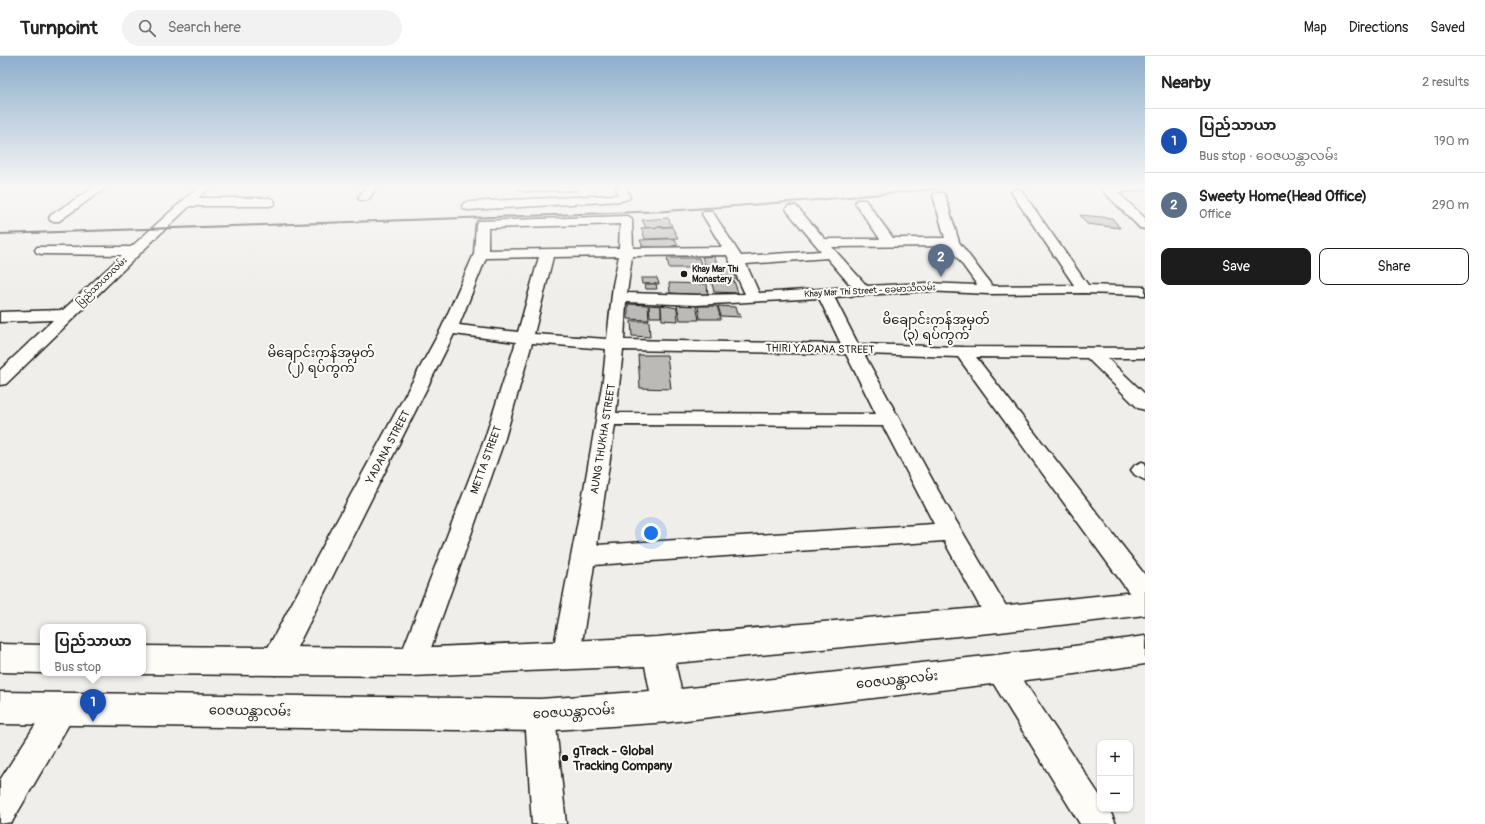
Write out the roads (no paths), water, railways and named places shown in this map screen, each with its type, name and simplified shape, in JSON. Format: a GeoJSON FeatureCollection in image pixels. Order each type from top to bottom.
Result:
{"type":"FeatureCollection","features":[{"type":"Feature","properties":{"kind":"main road"},"geometry":{"type":"LineString","coordinates":[[146,660],[412,662],[657,651],[1000,619],[1145,603]]}},
{"type":"Feature","properties":{"kind":"main road","name":"ဝေဇယန္တာလမ်း"},"geometry":{"type":"LineString","coordinates":[[0,708],[540,715],[669,706],[1060,662],[1145,650]]}},
{"type":"Feature","properties":{"kind":"main road"},"geometry":{"type":"LineString","coordinates":[[657,651],[669,706]]}},
{"type":"Feature","properties":{"kind":"main road"},"geometry":{"type":"LineString","coordinates":[[0,658],[40,659]]}},
{"type":"Feature","properties":{"kind":"street","name":"ပြည်သာယာလမ်း"},"geometry":{"type":"LineString","coordinates":[[0,380],[164,223]]}},
{"type":"Feature","properties":{"kind":"street","name":"YADANA STREET"},"geometry":{"type":"LineString","coordinates":[[275,662],[449,329],[481,254],[482,224],[524,223]]}},
{"type":"Feature","properties":{"kind":"street","name":"AUNG THUKHA STREET"},"geometry":{"type":"LineString","coordinates":[[566,656],[612,380],[620,285],[626,253],[626,223]]}},
{"type":"Feature","properties":{"kind":"street"},"geometry":{"type":"LineString","coordinates":[[713,223],[734,256],[754,298]]}},
{"type":"Feature","properties":{"kind":"street"},"geometry":{"type":"LineString","coordinates":[[803,223],[863,291]]}},
{"type":"Feature","properties":{"kind":"street"},"geometry":{"type":"LineString","coordinates":[[875,223],[889,242]]}},
{"type":"Feature","properties":{"kind":"street"},"geometry":{"type":"LineString","coordinates":[[948,223],[953,242],[988,290]]}},
{"type":"Feature","properties":{"kind":"street"},"geometry":{"type":"LineString","coordinates":[[1038,223],[1084,289]]}},
{"type":"Feature","properties":{"kind":"street"},"geometry":{"type":"LineString","coordinates":[[821,244],[953,242]]}},
{"type":"Feature","properties":{"kind":"street"},"geometry":{"type":"LineString","coordinates":[[42,250],[134,251]]}},
{"type":"Feature","properties":{"kind":"street"},"geometry":{"type":"LineString","coordinates":[[481,254],[626,253],[734,256],[831,254]]}},
{"type":"Feature","properties":{"kind":"street","name":"METTA STREET"},"geometry":{"type":"LineString","coordinates":[[412,662],[495,438],[525,338],[547,254]]}},
{"type":"Feature","properties":{"kind":"street","name":"Khay Mar Thi Street - ခေမာသီလမ်း"},"geometry":{"type":"LineString","coordinates":[[619,297],[696,300],[754,298],[926,287],[988,290],[1084,289],[1145,291]]}},
{"type":"Feature","properties":{"kind":"street"},"geometry":{"type":"LineString","coordinates":[[824,293],[889,420],[949,532],[1000,619]]}},
{"type":"Feature","properties":{"kind":"street"},"geometry":{"type":"LineString","coordinates":[[0,317],[69,315]]}},
{"type":"Feature","properties":{"kind":"street","name":"THIRI YADANA STREET"},"geometry":{"type":"LineString","coordinates":[[449,329],[614,346],[963,352],[1145,353]]}},
{"type":"Feature","properties":{"kind":"street"},"geometry":{"type":"LineString","coordinates":[[963,352],[1145,594]]}},
{"type":"Feature","properties":{"kind":"street"},"geometry":{"type":"LineString","coordinates":[[1092,353],[1145,404]]}},
{"type":"Feature","properties":{"kind":"street"},"geometry":{"type":"LineString","coordinates":[[606,419],[889,420]]}},
{"type":"Feature","properties":{"kind":"street"},"geometry":{"type":"LineString","coordinates":[[583,556],[949,532]]}},
{"type":"Feature","properties":{"kind":"street"},"geometry":{"type":"LineString","coordinates":[[1000,669],[1099,824]]}},
{"type":"Feature","properties":{"kind":"street"},"geometry":{"type":"LineString","coordinates":[[0,810],[62,709]]}},
{"type":"Feature","properties":{"kind":"street"},"geometry":{"type":"LineString","coordinates":[[540,715],[549,824]]}},
{"type":"Feature","properties":{"kind":"railway"},"geometry":{"type":"LineString","coordinates":[[0,234],[323,223]]}},
{"type":"Feature","properties":{"kind":"place","name":"Khay Mar Thi Monastery"},"geometry":{"type":"Point","coordinates":[684,274]}},
{"type":"Feature","properties":{"kind":"place","name":"Sweety Home(Head Office)"},"geometry":{"type":"Point","coordinates":[941,277]}},
{"type":"Feature","properties":{"kind":"place","name":"ပြည်သာယာ"},"geometry":{"type":"Point","coordinates":[93,722]}},
{"type":"Feature","properties":{"kind":"place","name":"gTrack - Global Tracking Company"},"geometry":{"type":"Point","coordinates":[565,758]}},
{"type":"Feature","properties":{"kind":"district","name":"မိချောင်းကန်အမှတ် (၃) ရပ်ကွက်"},"geometry":{"type":"Point","coordinates":[936,328]}},
{"type":"Feature","properties":{"kind":"district","name":"မိချောင်းကန်အမှတ် (၂) ရပ်ကွက်"},"geometry":{"type":"Point","coordinates":[321,360]}}]}
